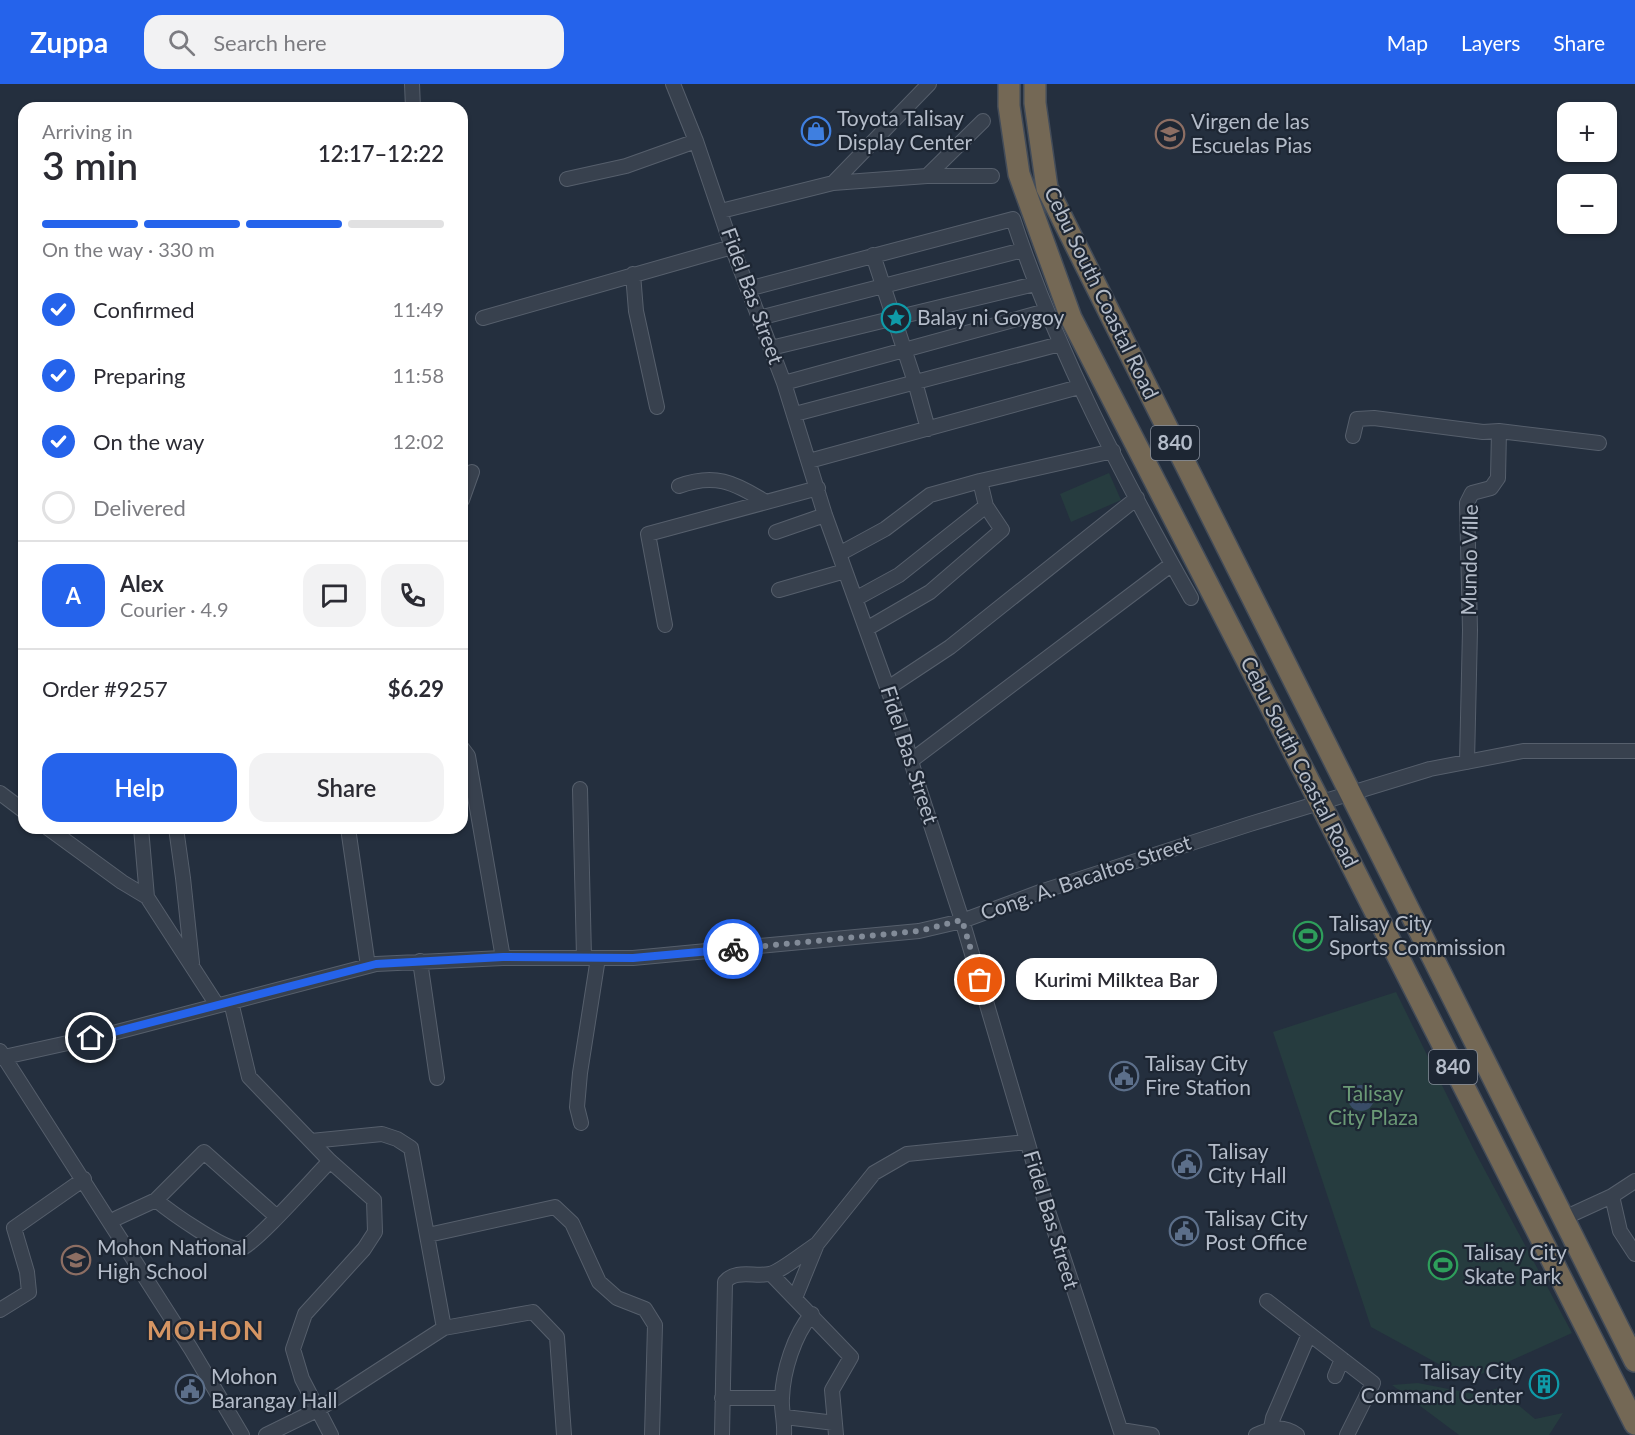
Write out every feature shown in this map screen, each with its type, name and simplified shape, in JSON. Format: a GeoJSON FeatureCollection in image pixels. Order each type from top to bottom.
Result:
{"type":"FeatureCollection","features":[{"type":"Feature","properties":{"kind":"highway","name":"Cebu South Coastal Road"},"geometry":{"type":"LineString","coordinates":[[1009,84],[1009,106],[1019,174],[1071,318],[1077,354],[1320,802],[1635,1424]]}},
{"type":"Feature","properties":{"kind":"highway","name":"Cebu South Coastal Road"},"geometry":{"type":"LineString","coordinates":[[1035,84],[1035,103],[1047,188],[1635,1361]]}},
{"type":"Feature","properties":{"kind":"street"},"geometry":{"type":"LineString","coordinates":[[412,84],[413,102]]}},
{"type":"Feature","properties":{"kind":"street","name":"Fidel Bas Street"},"geometry":{"type":"LineString","coordinates":[[673,84],[696,141],[732,246],[795,414],[825,515],[868,628],[912,760],[1027,1142],[1084,1324],[1121,1432]]}},
{"type":"Feature","properties":{"kind":"street"},"geometry":{"type":"LineString","coordinates":[[833,183],[929,84]]}},
{"type":"Feature","properties":{"kind":"street"},"geometry":{"type":"LineString","coordinates":[[927,176],[983,121]]}},
{"type":"Feature","properties":{"kind":"street"},"geometry":{"type":"LineString","coordinates":[[567,179],[626,166],[696,141]]}},
{"type":"Feature","properties":{"kind":"street"},"geometry":{"type":"LineString","coordinates":[[721,211],[833,183],[927,176],[992,176]]}},
{"type":"Feature","properties":{"kind":"street"},"geometry":{"type":"LineString","coordinates":[[748,289],[1013,219],[1035,284],[1060,344],[1077,354],[1079,387],[1191,598]]}},
{"type":"Feature","properties":{"kind":"street"},"geometry":{"type":"LineString","coordinates":[[483,318],[732,246]]}},
{"type":"Feature","properties":{"kind":"street"},"geometry":{"type":"LineString","coordinates":[[759,318],[1023,250]]}},
{"type":"Feature","properties":{"kind":"street"},"geometry":{"type":"LineString","coordinates":[[873,255],[928,429]]}},
{"type":"Feature","properties":{"kind":"street"},"geometry":{"type":"LineString","coordinates":[[633,274],[636,311],[657,407]]}},
{"type":"Feature","properties":{"kind":"street"},"geometry":{"type":"LineString","coordinates":[[771,348],[1035,284]]}},
{"type":"Feature","properties":{"kind":"street"},"geometry":{"type":"LineString","coordinates":[[784,383],[1046,311]]}},
{"type":"Feature","properties":{"kind":"street"},"geometry":{"type":"LineString","coordinates":[[795,414],[1060,344]]}},
{"type":"Feature","properties":{"kind":"street"},"geometry":{"type":"LineString","coordinates":[[809,460],[1079,387]]}},
{"type":"Feature","properties":{"kind":"street"},"geometry":{"type":"LineString","coordinates":[[1353,436],[1357,419],[1374,418],[1483,432],[1499,431],[1599,443]]}},
{"type":"Feature","properties":{"kind":"street","name":"Mundo Ville"},"geometry":{"type":"LineString","coordinates":[[1467,762],[1470,630],[1467,503],[1472,493],[1491,488],[1498,478],[1499,431]]}},
{"type":"Feature","properties":{"kind":"street"},"geometry":{"type":"LineString","coordinates":[[839,554],[885,529],[930,495],[980,480],[1113,451]]}},
{"type":"Feature","properties":{"kind":"street"},"geometry":{"type":"LineString","coordinates":[[468,483],[472,472]]}},
{"type":"Feature","properties":{"kind":"street"},"geometry":{"type":"LineString","coordinates":[[679,486],[702,479],[715,479],[747,490],[764,501]]}},
{"type":"Feature","properties":{"kind":"street"},"geometry":{"type":"LineString","coordinates":[[868,628],[930,592],[1002,530],[987,506],[980,480]]}},
{"type":"Feature","properties":{"kind":"street"},"geometry":{"type":"LineString","coordinates":[[665,625],[648,534],[818,488]]}},
{"type":"Feature","properties":{"kind":"street"},"geometry":{"type":"LineString","coordinates":[[888,688],[950,647],[1137,498]]}},
{"type":"Feature","properties":{"kind":"street"},"geometry":{"type":"LineString","coordinates":[[856,597],[899,575],[987,506]]}},
{"type":"Feature","properties":{"kind":"street"},"geometry":{"type":"LineString","coordinates":[[776,532],[825,515]]}},
{"type":"Feature","properties":{"kind":"street"},"geometry":{"type":"LineString","coordinates":[[912,760],[1172,564]]}},
{"type":"Feature","properties":{"kind":"street"},"geometry":{"type":"LineString","coordinates":[[779,590],[845,571]]}},
{"type":"Feature","properties":{"kind":"street","name":"Cong. A. Bacaltos Street"},"geometry":{"type":"LineString","coordinates":[[2,1055],[113,1033],[368,966],[503,957],[633,958],[919,931],[962,920],[1059,886],[1350,792],[1430,769],[1523,751],[1635,751]]}},
{"type":"Feature","properties":{"kind":"street"},"geometry":{"type":"LineString","coordinates":[[468,756],[503,957]]}},
{"type":"Feature","properties":{"kind":"street"},"geometry":{"type":"LineString","coordinates":[[580,789],[591,958],[577,1107],[581,1123]]}},
{"type":"Feature","properties":{"kind":"street"},"geometry":{"type":"LineString","coordinates":[[0,793],[18,806]]}},
{"type":"Feature","properties":{"kind":"street"},"geometry":{"type":"LineString","coordinates":[[56,834],[122,882],[147,897],[217,1005]]}},
{"type":"Feature","properties":{"kind":"street"},"geometry":{"type":"LineString","coordinates":[[142,834],[147,897]]}},
{"type":"Feature","properties":{"kind":"street"},"geometry":{"type":"LineString","coordinates":[[177,834],[193,965]]}},
{"type":"Feature","properties":{"kind":"street"},"geometry":{"type":"LineString","coordinates":[[349,834],[368,966]]}},
{"type":"Feature","properties":{"kind":"street"},"geometry":{"type":"LineString","coordinates":[[420,961],[437,1078]]}},
{"type":"Feature","properties":{"kind":"street"},"geometry":{"type":"LineString","coordinates":[[231,1002],[249,1077],[330,1161],[374,1200],[375,1232],[364,1249],[305,1314],[293,1348],[302,1378],[331,1435]]}},
{"type":"Feature","properties":{"kind":"street"},"geometry":{"type":"LineString","coordinates":[[2,1055],[84,1179],[242,1435]]}},
{"type":"Feature","properties":{"kind":"street"},"geometry":{"type":"LineString","coordinates":[[311,1142],[382,1134],[397,1139],[411,1148],[444,1328]]}},
{"type":"Feature","properties":{"kind":"street"},"geometry":{"type":"LineString","coordinates":[[795,1298],[817,1244],[874,1173],[907,1154],[1027,1142]]}},
{"type":"Feature","properties":{"kind":"street"},"geometry":{"type":"LineString","coordinates":[[117,1218],[156,1200],[204,1152],[277,1217]]}},
{"type":"Feature","properties":{"kind":"street"},"geometry":{"type":"LineString","coordinates":[[156,1200],[220,1243],[240,1249],[277,1217],[330,1161]]}},
{"type":"Feature","properties":{"kind":"street"},"geometry":{"type":"LineString","coordinates":[[0,1310],[29,1293],[27,1272],[14,1228],[84,1179]]}},
{"type":"Feature","properties":{"kind":"street"},"geometry":{"type":"LineString","coordinates":[[1564,1218],[1611,1196],[1635,1181]]}},
{"type":"Feature","properties":{"kind":"street"},"geometry":{"type":"LineString","coordinates":[[1611,1196],[1620,1231],[1635,1254]]}},
{"type":"Feature","properties":{"kind":"street"},"geometry":{"type":"LineString","coordinates":[[428,1235],[555,1207],[572,1223],[599,1282],[617,1298],[645,1309],[655,1324],[652,1435]]}},
{"type":"Feature","properties":{"kind":"street"},"geometry":{"type":"LineString","coordinates":[[722,1435],[724,1282],[728,1278],[748,1274],[771,1274],[817,1244]]}},
{"type":"Feature","properties":{"kind":"street"},"geometry":{"type":"LineString","coordinates":[[771,1274],[851,1357],[832,1390],[835,1429],[785,1417]]}},
{"type":"Feature","properties":{"kind":"street"},"geometry":{"type":"LineString","coordinates":[[1267,1301],[1373,1383],[1347,1435]]}},
{"type":"Feature","properties":{"kind":"street"},"geometry":{"type":"LineString","coordinates":[[266,1435],[319,1409],[444,1328],[533,1312],[557,1337],[564,1435]]}},
{"type":"Feature","properties":{"kind":"street"},"geometry":{"type":"LineString","coordinates":[[784,1435],[785,1417],[782,1398],[793,1344],[812,1314]]}},
{"type":"Feature","properties":{"kind":"street"},"geometry":{"type":"LineString","coordinates":[[1271,1428],[1273,1418],[1310,1334]]}},
{"type":"Feature","properties":{"kind":"street"},"geometry":{"type":"LineString","coordinates":[[1335,1376],[1342,1359]]}},
{"type":"Feature","properties":{"kind":"street"},"geometry":{"type":"LineString","coordinates":[[722,1398],[782,1398]]}},
{"type":"Feature","properties":{"kind":"street"},"geometry":{"type":"LineString","coordinates":[[1256,1435],[1271,1428],[1286,1429],[1297,1435]]}},
{"type":"Feature","properties":{"kind":"street"},"geometry":{"type":"LineString","coordinates":[[1121,1432],[1152,1435]]}},
{"type":"Feature","properties":{"kind":"green space"},"geometry":{"type":"Polygon","coordinates":[[[1109,473],[1121,500],[1071,522],[1060,494],[1109,473]]]}},
{"type":"Feature","properties":{"kind":"green space","name":"Talisay City Plaza"},"geometry":{"type":"Polygon","coordinates":[[[1396,992],[1474,1150],[1572,1333],[1468,1380],[1371,1327],[1273,1032],[1396,992]]]}},
{"type":"Feature","properties":{"kind":"green space"},"geometry":{"type":"Polygon","coordinates":[[[1418,1383],[1479,1395],[1498,1388],[1535,1419],[1563,1413],[1549,1435],[1459,1435],[1392,1385],[1418,1383]]]}},
{"type":"Feature","properties":{"kind":"water"},"geometry":{"type":"Polygon","coordinates":[[[1361,1085],[1370,1089],[1374,1098],[1370,1107],[1361,1111],[1352,1107],[1348,1098],[1352,1089],[1361,1085]]]}},
{"type":"Feature","properties":{"kind":"way so far"},"geometry":{"type":"LineString","coordinates":[[733,949],[919,931],[962,920],[980,980]]}},
{"type":"Feature","properties":{"kind":"place","name":"Toyota Talisay Display Center"},"geometry":{"type":"Point","coordinates":[816,131]}},
{"type":"Feature","properties":{"kind":"place","name":"Virgen de las Escuelas Pias"},"geometry":{"type":"Point","coordinates":[1170,134]}},
{"type":"Feature","properties":{"kind":"place","name":"Balay ni Goygoy"},"geometry":{"type":"Point","coordinates":[896,318]}},
{"type":"Feature","properties":{"kind":"place","name":"Talisay City Sports Commission"},"geometry":{"type":"Point","coordinates":[1308,936]}},
{"type":"Feature","properties":{"kind":"place","name":"Kurimi Milktea Bar"},"geometry":{"type":"Point","coordinates":[980,980]}},
{"type":"Feature","properties":{"kind":"place","name":"Talisay City Fire Station"},"geometry":{"type":"Point","coordinates":[1124,1076]}},
{"type":"Feature","properties":{"kind":"place","name":"Talisay City Hall"},"geometry":{"type":"Point","coordinates":[1187,1164]}},
{"type":"Feature","properties":{"kind":"place","name":"Talisay City Post Office"},"geometry":{"type":"Point","coordinates":[1184,1231]}},
{"type":"Feature","properties":{"kind":"place","name":"Mohon National High School"},"geometry":{"type":"Point","coordinates":[76,1260]}},
{"type":"Feature","properties":{"kind":"place","name":"Talisay City Skate Park"},"geometry":{"type":"Point","coordinates":[1443,1265]}},
{"type":"Feature","properties":{"kind":"place","name":"Talisay City Command Center"},"geometry":{"type":"Point","coordinates":[1544,1384]}},
{"type":"Feature","properties":{"kind":"place","name":"Mohon Barangay Hall"},"geometry":{"type":"Point","coordinates":[190,1389]}},
{"type":"Feature","properties":{"kind":"district","name":"MOHON"},"geometry":{"type":"Point","coordinates":[206,1331]}},
{"type":"Feature","properties":{"kind":"route"},"geometry":{"type":"LineString","coordinates":[[91,1038],[376,964],[503,957],[633,958],[733,949]]}}]}
